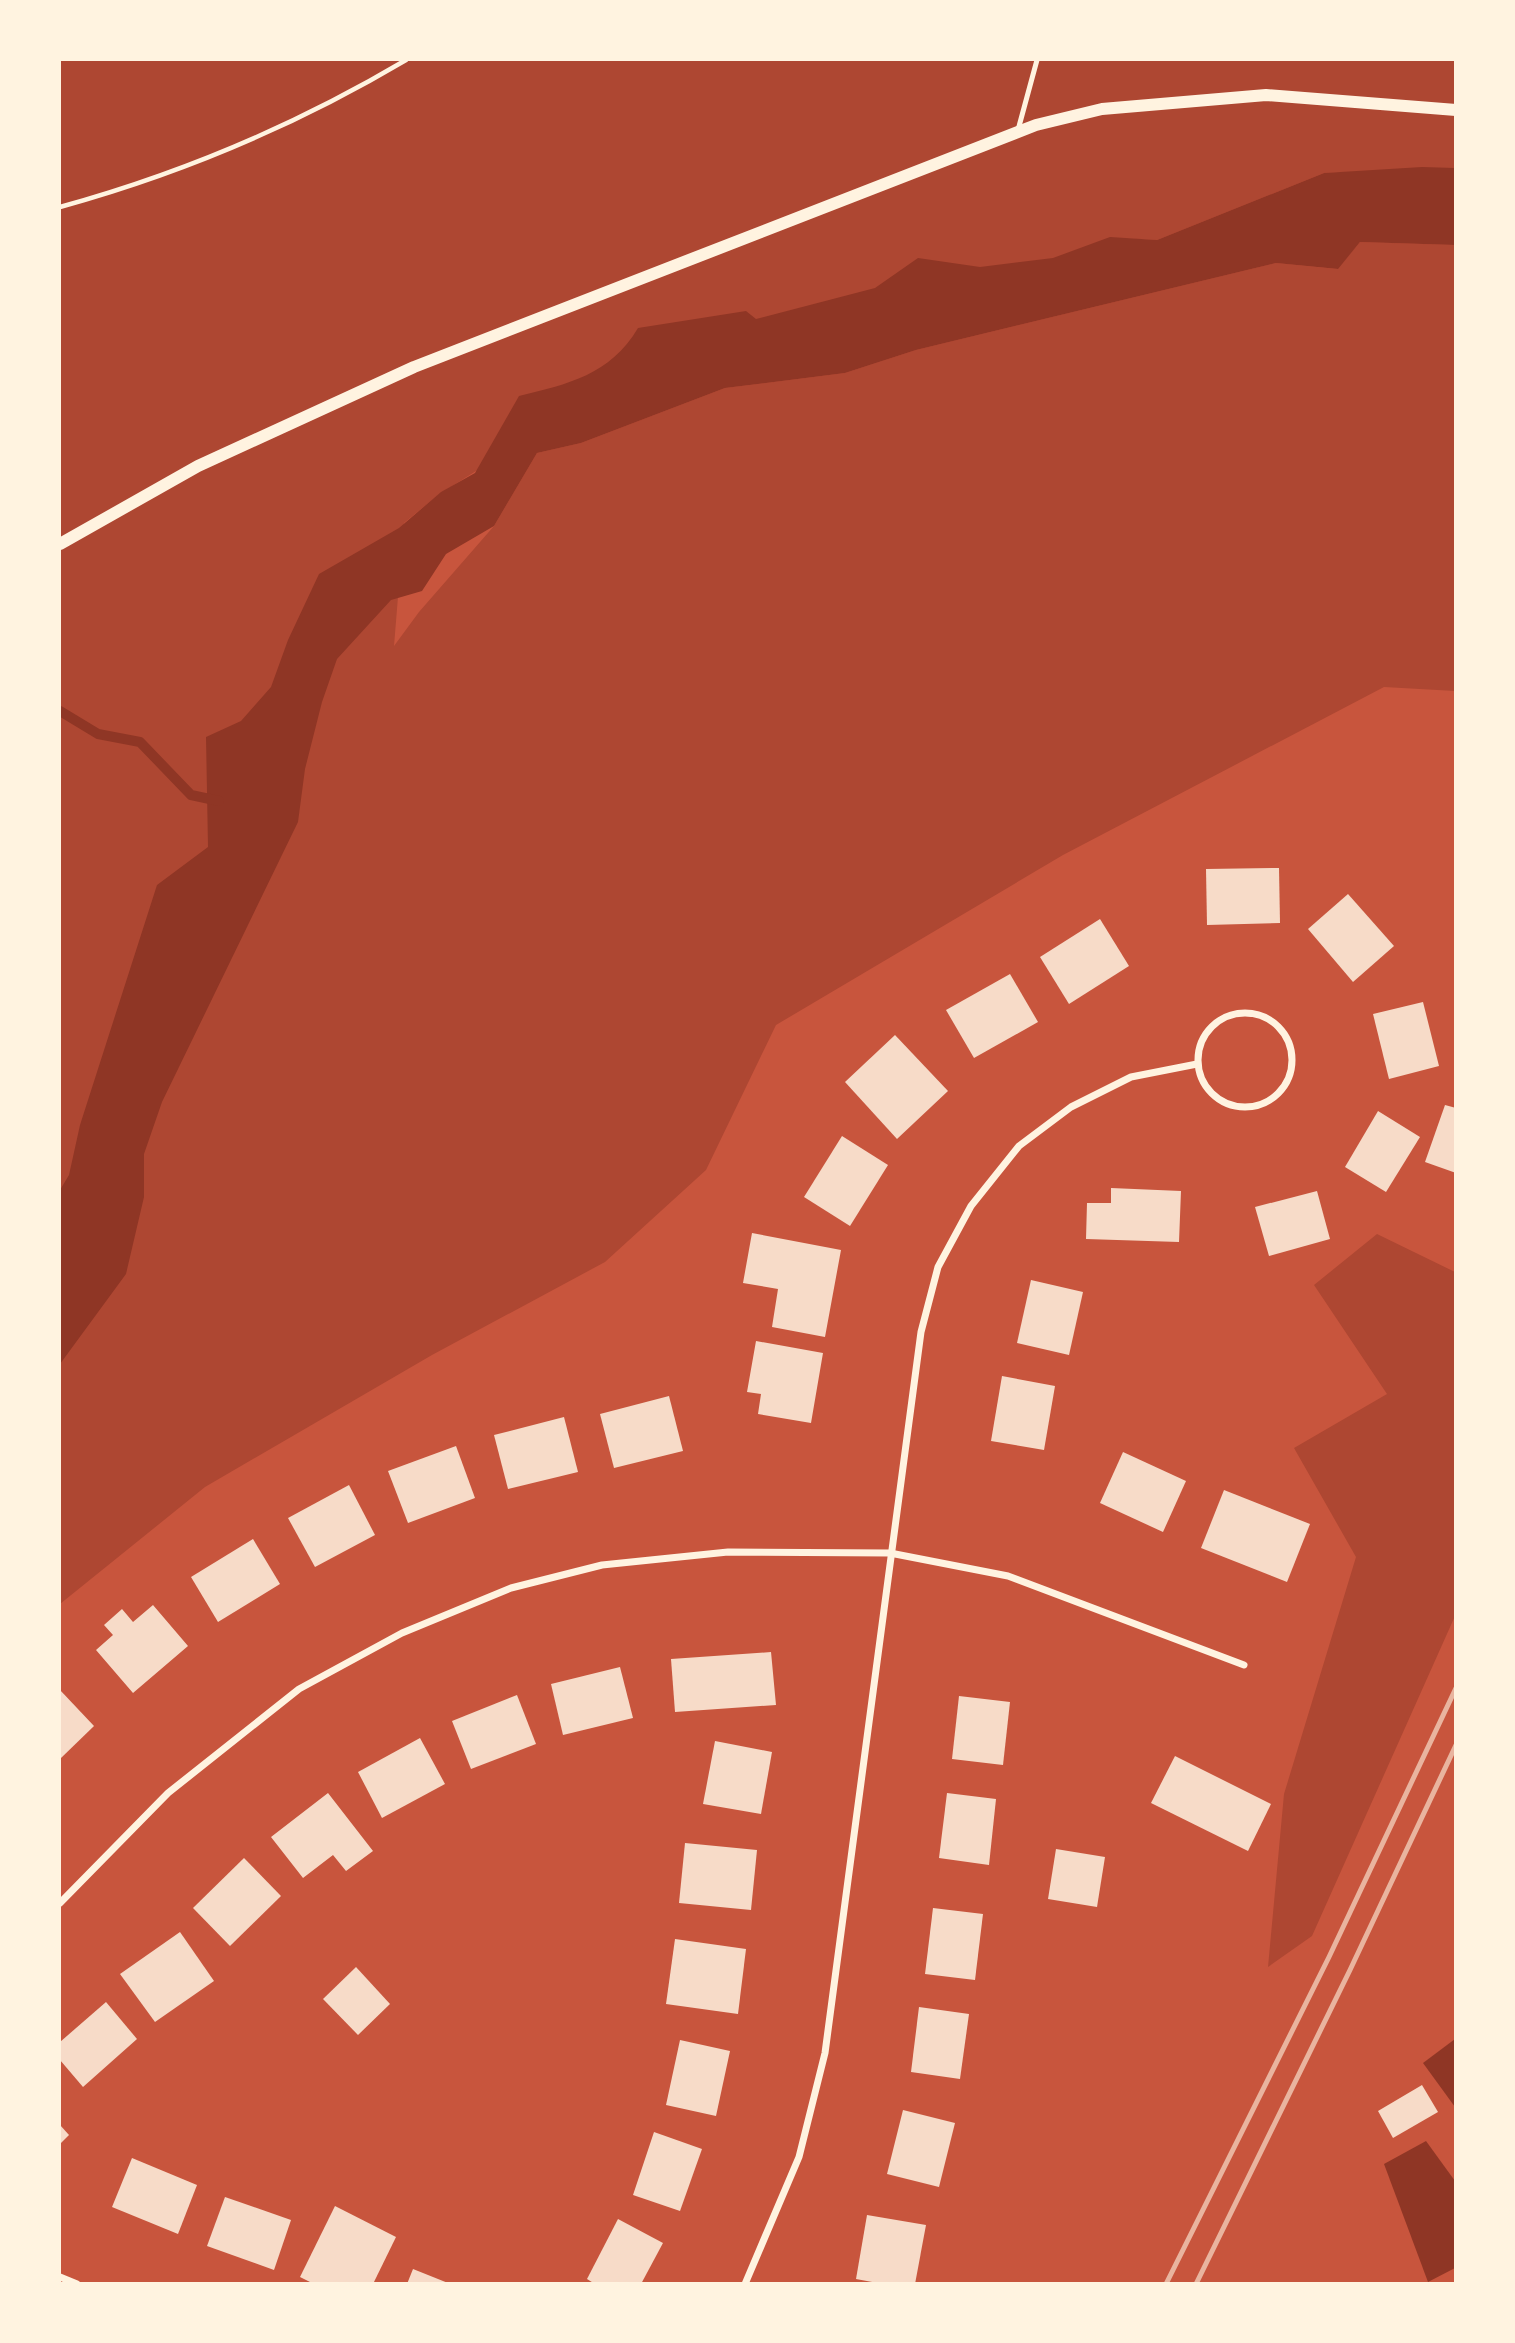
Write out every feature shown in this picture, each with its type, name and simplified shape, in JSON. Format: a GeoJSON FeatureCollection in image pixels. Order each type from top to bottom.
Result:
{"type":"FeatureCollection","features":[{"type":"Feature","properties":{"kind":"street"},"geometry":{"type":"LineString","coordinates":[[60,544],[198,466],[414,367],[1017,133],[1102,109],[1266,94],[1455,110]]}},
{"type":"Feature","properties":{"kind":"street"},"geometry":{"type":"LineString","coordinates":[[1245,1012],[1267,1019],[1284,1034],[1292,1064],[1288,1079],[1279,1092],[1268,1102],[1252,1107],[1222,1102],[1201,1079],[1197,1064],[1205,1034],[1223,1018],[1245,1012]]}},
{"type":"Feature","properties":{"kind":"street"},"geometry":{"type":"LineString","coordinates":[[745,2284],[799,2157],[825,2053],[921,1332],[938,1267],[971,1206],[1019,1146],[1071,1107],[1131,1077],[1197,1064]]}},
{"type":"Feature","properties":{"kind":"street"},"geometry":{"type":"LineString","coordinates":[[60,1903],[168,1793],[299,1689],[402,1633],[511,1588],[601,1565],[728,1552],[890,1553],[1008,1576],[1244,1665]]}},
{"type":"Feature","properties":{"kind":"street"},"geometry":{"type":"LineString","coordinates":[[60,2277],[77,2284]]}},
{"type":"Feature","properties":{"kind":"lane"},"geometry":{"type":"LineString","coordinates":[[1017,133],[1037,60]]}},
{"type":"Feature","properties":{"kind":"path"},"geometry":{"type":"LineString","coordinates":[[60,207],[120,191],[209,158],[406,60]]}},
{"type":"Feature","properties":{"kind":"shaded area"},"geometry":{"type":"Polygon","coordinates":[[[60,60],[1455,60],[1455,168],[1324,173],[1157,240],[1116,238],[476,471],[438,495],[404,523],[394,646],[419,612],[494,526],[537,453],[581,443],[725,388],[845,373],[916,350],[1276,263],[1337,269],[1360,242],[1455,245],[1455,691],[1384,687],[1063,855],[776,1025],[706,1170],[605,1262],[432,1355],[205,1487],[60,1604],[60,60]]]}},
{"type":"Feature","properties":{"kind":"shaded area"},"geometry":{"type":"Polygon","coordinates":[[[1422,167],[1455,168],[1455,245],[1360,242],[1338,269],[1276,263],[916,350],[845,373],[725,388],[581,443],[537,453],[494,526],[446,554],[422,591],[391,600],[337,659],[322,702],[305,769],[298,822],[162,1102],[144,1154],[144,1197],[126,1274],[60,1364],[60,1190],[69,1175],[80,1125],[157,885],[208,847],[206,737],[241,721],[271,687],[288,640],[319,574],[399,528],[441,492],[475,473],[519,396],[571,382],[601,367],[627,344],[638,328],[746,311],[756,319],[875,288],[918,258],[980,267],[1053,258],[1110,237],[1157,240],[1324,173],[1422,167]]]}},
{"type":"Feature","properties":{"kind":"shaded area"},"geometry":{"type":"Polygon","coordinates":[[[1377,1234],[1455,1272],[1455,1616],[1312,1936],[1268,1967],[1284,1794],[1356,1557],[1294,1448],[1387,1394],[1314,1285],[1377,1234]]]}},
{"type":"Feature","properties":{"kind":"shaded area"},"geometry":{"type":"Polygon","coordinates":[[[1455,2039],[1455,2107],[1423,2063],[1455,2039]]]}},
{"type":"Feature","properties":{"kind":"shaded area"},"geometry":{"type":"Polygon","coordinates":[[[1426,2141],[1455,2181],[1455,2268],[1428,2282],[1384,2164],[1426,2141]]]}},
{"type":"Feature","properties":{"kind":"building"},"geometry":{"type":"Polygon","coordinates":[[[1279,868],[1280,923],[1207,925],[1206,869],[1279,868]]]}},
{"type":"Feature","properties":{"kind":"building"},"geometry":{"type":"Polygon","coordinates":[[[1348,894],[1394,946],[1353,982],[1308,929],[1348,894]]]}},
{"type":"Feature","properties":{"kind":"building"},"geometry":{"type":"Polygon","coordinates":[[[1100,919],[1129,966],[1069,1004],[1040,957],[1100,919]]]}},
{"type":"Feature","properties":{"kind":"building"},"geometry":{"type":"Polygon","coordinates":[[[1010,974],[1038,1022],[974,1058],[946,1010],[1010,974]]]}},
{"type":"Feature","properties":{"kind":"building"},"geometry":{"type":"Polygon","coordinates":[[[1423,1002],[1439,1066],[1389,1079],[1373,1014],[1423,1002]]]}},
{"type":"Feature","properties":{"kind":"building"},"geometry":{"type":"Polygon","coordinates":[[[895,1035],[948,1091],[897,1139],[845,1082],[895,1035]]]}},
{"type":"Feature","properties":{"kind":"building"},"geometry":{"type":"Polygon","coordinates":[[[1445,1105],[1456,1108],[1456,1173],[1425,1162],[1445,1105]]]}},
{"type":"Feature","properties":{"kind":"building"},"geometry":{"type":"Polygon","coordinates":[[[1378,1111],[1420,1137],[1386,1192],[1345,1167],[1378,1111]]]}},
{"type":"Feature","properties":{"kind":"building"},"geometry":{"type":"Polygon","coordinates":[[[842,1136],[888,1165],[850,1226],[804,1197],[842,1136]]]}},
{"type":"Feature","properties":{"kind":"building"},"geometry":{"type":"Polygon","coordinates":[[[1111,1188],[1181,1191],[1179,1242],[1086,1239],[1087,1203],[1111,1203],[1111,1188]]]}},
{"type":"Feature","properties":{"kind":"building"},"geometry":{"type":"Polygon","coordinates":[[[1317,1191],[1330,1239],[1269,1256],[1255,1207],[1317,1191]]]}},
{"type":"Feature","properties":{"kind":"building"},"geometry":{"type":"Polygon","coordinates":[[[752,1233],[841,1250],[825,1337],[772,1327],[778,1289],[743,1283],[752,1233]]]}},
{"type":"Feature","properties":{"kind":"building"},"geometry":{"type":"Polygon","coordinates":[[[1031,1280],[1083,1292],[1069,1355],[1017,1343],[1031,1280]]]}},
{"type":"Feature","properties":{"kind":"building"},"geometry":{"type":"Polygon","coordinates":[[[756,1341],[823,1353],[811,1423],[758,1414],[761,1394],[747,1392],[756,1341]]]}},
{"type":"Feature","properties":{"kind":"building"},"geometry":{"type":"Polygon","coordinates":[[[1002,1376],[1055,1386],[1044,1450],[991,1441],[1002,1376]]]}},
{"type":"Feature","properties":{"kind":"building"},"geometry":{"type":"Polygon","coordinates":[[[669,1396],[683,1451],[614,1468],[600,1414],[669,1396]]]}},
{"type":"Feature","properties":{"kind":"building"},"geometry":{"type":"Polygon","coordinates":[[[564,1417],[578,1472],[508,1489],[494,1435],[564,1417]]]}},
{"type":"Feature","properties":{"kind":"building"},"geometry":{"type":"Polygon","coordinates":[[[456,1446],[475,1498],[408,1523],[388,1471],[456,1446]]]}},
{"type":"Feature","properties":{"kind":"building"},"geometry":{"type":"Polygon","coordinates":[[[1123,1452],[1186,1481],[1163,1532],[1100,1503],[1123,1452]]]}},
{"type":"Feature","properties":{"kind":"building"},"geometry":{"type":"Polygon","coordinates":[[[349,1485],[375,1535],[315,1567],[288,1518],[349,1485]]]}},
{"type":"Feature","properties":{"kind":"building"},"geometry":{"type":"Polygon","coordinates":[[[1224,1490],[1310,1524],[1287,1582],[1201,1548],[1224,1490]]]}},
{"type":"Feature","properties":{"kind":"building"},"geometry":{"type":"Polygon","coordinates":[[[253,1539],[280,1584],[218,1622],[191,1577],[253,1539]]]}},
{"type":"Feature","properties":{"kind":"building"},"geometry":{"type":"Polygon","coordinates":[[[153,1605],[188,1646],[133,1693],[96,1650],[113,1635],[104,1625],[122,1609],[133,1622],[153,1605]]]}},
{"type":"Feature","properties":{"kind":"building"},"geometry":{"type":"Polygon","coordinates":[[[771,1652],[776,1705],[675,1712],[671,1659],[771,1652]]]}},
{"type":"Feature","properties":{"kind":"building"},"geometry":{"type":"Polygon","coordinates":[[[620,1667],[633,1718],[563,1735],[551,1684],[620,1667]]]}},
{"type":"Feature","properties":{"kind":"building"},"geometry":{"type":"Polygon","coordinates":[[[60,1690],[94,1726],[60,1759],[60,1690]]]}},
{"type":"Feature","properties":{"kind":"building"},"geometry":{"type":"Polygon","coordinates":[[[517,1695],[536,1744],[471,1769],[452,1721],[517,1695]]]}},
{"type":"Feature","properties":{"kind":"building"},"geometry":{"type":"Polygon","coordinates":[[[959,1696],[1010,1702],[1003,1765],[952,1759],[959,1696]]]}},
{"type":"Feature","properties":{"kind":"building"},"geometry":{"type":"Polygon","coordinates":[[[420,1738],[445,1784],[382,1818],[358,1772],[420,1738]]]}},
{"type":"Feature","properties":{"kind":"building"},"geometry":{"type":"Polygon","coordinates":[[[715,1741],[772,1752],[761,1814],[703,1804],[715,1741]]]}},
{"type":"Feature","properties":{"kind":"building"},"geometry":{"type":"Polygon","coordinates":[[[1175,1756],[1271,1804],[1248,1851],[1151,1803],[1175,1756]]]}},
{"type":"Feature","properties":{"kind":"building"},"geometry":{"type":"Polygon","coordinates":[[[328,1793],[373,1851],[346,1871],[333,1855],[303,1878],[271,1837],[328,1793]]]}},
{"type":"Feature","properties":{"kind":"building"},"geometry":{"type":"Polygon","coordinates":[[[947,1793],[996,1799],[989,1865],[939,1858],[947,1793]]]}},
{"type":"Feature","properties":{"kind":"building"},"geometry":{"type":"Polygon","coordinates":[[[685,1843],[757,1850],[751,1910],[679,1903],[685,1843]]]}},
{"type":"Feature","properties":{"kind":"building"},"geometry":{"type":"Polygon","coordinates":[[[1056,1849],[1105,1857],[1097,1907],[1048,1899],[1056,1849]]]}},
{"type":"Feature","properties":{"kind":"building"},"geometry":{"type":"Polygon","coordinates":[[[244,1858],[281,1896],[230,1946],[193,1908],[244,1858]]]}},
{"type":"Feature","properties":{"kind":"building"},"geometry":{"type":"Polygon","coordinates":[[[933,1908],[983,1914],[975,1980],[925,1974],[933,1908]]]}},
{"type":"Feature","properties":{"kind":"building"},"geometry":{"type":"Polygon","coordinates":[[[180,1932],[214,1981],[155,2022],[120,1974],[180,1932]]]}},
{"type":"Feature","properties":{"kind":"building"},"geometry":{"type":"Polygon","coordinates":[[[675,1939],[746,1949],[738,2014],[666,2004],[675,1939]]]}},
{"type":"Feature","properties":{"kind":"building"},"geometry":{"type":"Polygon","coordinates":[[[356,1967],[390,2004],[358,2035],[323,1999],[356,1967]]]}},
{"type":"Feature","properties":{"kind":"building"},"geometry":{"type":"Polygon","coordinates":[[[106,2002],[137,2039],[83,2087],[60,2060],[60,2042],[106,2002]]]}},
{"type":"Feature","properties":{"kind":"building"},"geometry":{"type":"Polygon","coordinates":[[[919,2007],[969,2014],[960,2079],[911,2072],[919,2007]]]}},
{"type":"Feature","properties":{"kind":"building"},"geometry":{"type":"Polygon","coordinates":[[[680,2040],[730,2051],[716,2116],[666,2105],[680,2040]]]}},
{"type":"Feature","properties":{"kind":"building"},"geometry":{"type":"Polygon","coordinates":[[[1422,2085],[1438,2112],[1393,2138],[1378,2111],[1422,2085]]]}},
{"type":"Feature","properties":{"kind":"building"},"geometry":{"type":"Polygon","coordinates":[[[903,2110],[955,2123],[939,2187],[887,2174],[903,2110]]]}},
{"type":"Feature","properties":{"kind":"building"},"geometry":{"type":"Polygon","coordinates":[[[60,2125],[69,2135],[60,2144],[60,2125]]]}},
{"type":"Feature","properties":{"kind":"building"},"geometry":{"type":"Polygon","coordinates":[[[654,2132],[702,2149],[680,2211],[633,2195],[654,2132]]]}},
{"type":"Feature","properties":{"kind":"building"},"geometry":{"type":"Polygon","coordinates":[[[132,2158],[197,2185],[178,2234],[112,2207],[132,2158]]]}},
{"type":"Feature","properties":{"kind":"building"},"geometry":{"type":"Polygon","coordinates":[[[225,2197],[291,2220],[274,2270],[207,2246],[225,2197]]]}},
{"type":"Feature","properties":{"kind":"building"},"geometry":{"type":"Polygon","coordinates":[[[335,2206],[396,2237],[373,2284],[314,2284],[300,2277],[335,2206]]]}},
{"type":"Feature","properties":{"kind":"building"},"geometry":{"type":"Polygon","coordinates":[[[867,2215],[926,2225],[915,2284],[883,2284],[856,2279],[867,2215]]]}},
{"type":"Feature","properties":{"kind":"building"},"geometry":{"type":"Polygon","coordinates":[[[618,2219],[663,2243],[641,2284],[595,2284],[587,2279],[618,2219]]]}},
{"type":"Feature","properties":{"kind":"building"},"geometry":{"type":"Polygon","coordinates":[[[413,2269],[448,2283],[448,2284],[407,2284],[413,2269]]]}},
{"type":"Feature","properties":{"kind":"waterway"},"geometry":{"type":"LineString","coordinates":[[60,711],[98,734],[140,742],[191,795],[219,801]]}},
{"type":"Feature","properties":{"kind":"railway"},"geometry":{"type":"LineString","coordinates":[[1166,2284],[1329,1957],[1456,1688]]}},
{"type":"Feature","properties":{"kind":"railway"},"geometry":{"type":"LineString","coordinates":[[1196,2284],[1350,1970],[1456,1745]]}}]}
